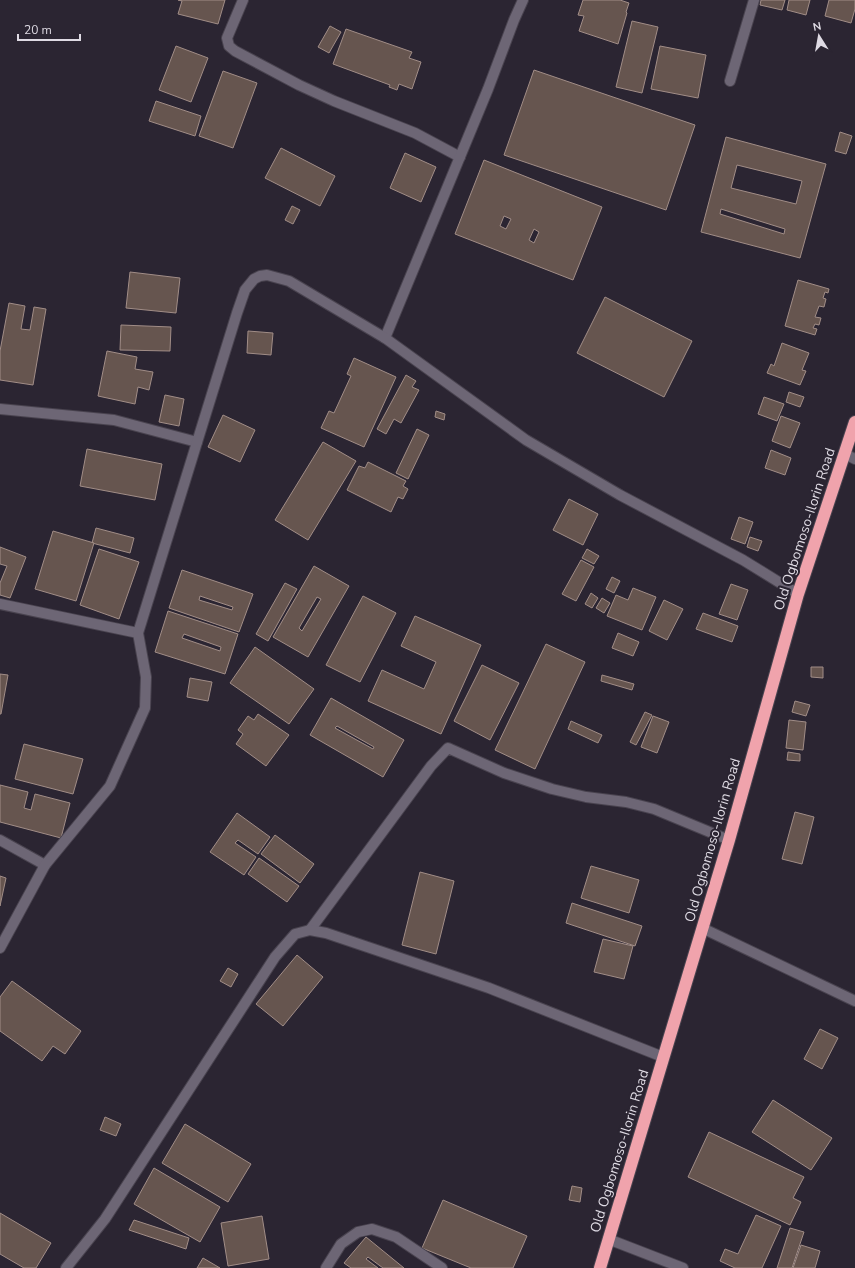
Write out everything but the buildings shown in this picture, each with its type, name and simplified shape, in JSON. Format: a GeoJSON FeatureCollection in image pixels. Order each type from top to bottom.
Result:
{"type":"FeatureCollection","features":[{"type":"Feature","properties":{"kind":"highway","name":"Old Ogbomoso-Ilorin Road"},"geometry":{"type":"LineString","coordinates":[[600,1268],[729,840],[798,594],[850,457],[855,422]]}},
{"type":"Feature","properties":{"kind":"street"},"geometry":{"type":"LineString","coordinates":[[243,0],[227,38],[229,46],[235,51],[334,101],[415,133],[460,157]]}},
{"type":"Feature","properties":{"kind":"street"},"geometry":{"type":"LineString","coordinates":[[385,338],[488,89],[521,0]]}},
{"type":"Feature","properties":{"kind":"street"},"geometry":{"type":"LineString","coordinates":[[730,80],[754,0]]}},
{"type":"Feature","properties":{"kind":"street"},"geometry":{"type":"LineString","coordinates":[[0,948],[45,865],[110,786],[145,708],[146,677],[138,633],[236,313],[245,290],[254,279],[260,276],[267,275],[289,281],[385,338],[526,440],[620,495],[742,560],[798,594]]}},
{"type":"Feature","properties":{"kind":"street"},"geometry":{"type":"LineString","coordinates":[[0,409],[114,420],[196,442]]}},
{"type":"Feature","properties":{"kind":"street"},"geometry":{"type":"LineString","coordinates":[[0,604],[138,633]]}},
{"type":"Feature","properties":{"kind":"street"},"geometry":{"type":"LineString","coordinates":[[310,930],[431,766],[448,748],[504,773],[552,789],[586,797],[626,802],[654,809],[729,840]]}},
{"type":"Feature","properties":{"kind":"street"},"geometry":{"type":"LineString","coordinates":[[0,840],[45,865]]}},
{"type":"Feature","properties":{"kind":"street"},"geometry":{"type":"LineString","coordinates":[[702,928],[855,1001]]}},
{"type":"Feature","properties":{"kind":"street"},"geometry":{"type":"LineString","coordinates":[[66,1268],[105,1219],[275,956],[295,934],[310,930],[326,933],[489,988],[664,1056]]}},
{"type":"Feature","properties":{"kind":"street"},"geometry":{"type":"LineString","coordinates":[[326,1268],[341,1244],[358,1232],[372,1229],[396,1237],[442,1268]]}},
{"type":"Feature","properties":{"kind":"street"},"geometry":{"type":"LineString","coordinates":[[608,1239],[683,1268]]}}]}
